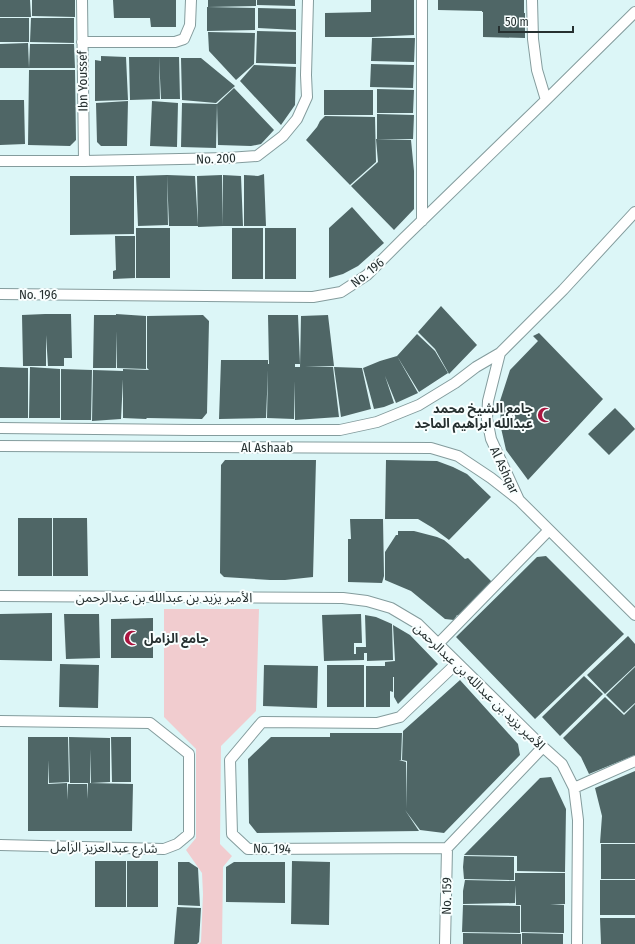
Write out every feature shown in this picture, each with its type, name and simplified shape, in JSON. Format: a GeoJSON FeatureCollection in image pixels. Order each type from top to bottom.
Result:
{"type":"FeatureCollection","features":[{"type":"Feature","properties":{"kind":"street","name":"Ibn Youssef"},"geometry":{"type":"LineString","coordinates":[[82,0],[84,161]]}},
{"type":"Feature","properties":{"kind":"street"},"geometry":{"type":"LineString","coordinates":[[82,42],[175,42],[184,39],[190,26],[191,0]]}},
{"type":"Feature","properties":{"kind":"street","name":"No. 200"},"geometry":{"type":"LineString","coordinates":[[0,161],[84,161],[257,156],[283,136],[297,119],[307,97],[306,75],[308,0]]}},
{"type":"Feature","properties":{"kind":"street"},"geometry":{"type":"LineString","coordinates":[[422,0],[422,221]]}},
{"type":"Feature","properties":{"kind":"street"},"geometry":{"type":"LineString","coordinates":[[532,0],[532,39],[537,70],[546,100]]}},
{"type":"Feature","properties":{"kind":"street","name":"No. 196"},"geometry":{"type":"LineString","coordinates":[[0,294],[313,297],[341,292],[367,275],[635,12]]}},
{"type":"Feature","properties":{"kind":"street"},"geometry":{"type":"LineString","coordinates":[[500,353],[563,290],[635,212]]}},
{"type":"Feature","properties":{"kind":"street","name":"Al Ashaab"},"geometry":{"type":"LineString","coordinates":[[0,428],[340,430],[377,422],[419,405],[500,353]]}},
{"type":"Feature","properties":{"kind":"street","name":"Al Ashqar"},"geometry":{"type":"LineString","coordinates":[[500,353],[488,401],[487,419],[491,439],[519,500],[635,615]]}},
{"type":"Feature","properties":{"kind":"street","name":"Al Ashaab"},"geometry":{"type":"LineString","coordinates":[[0,446],[431,448],[458,456],[491,478],[519,500]]}},
{"type":"Feature","properties":{"kind":"street"},"geometry":{"type":"LineString","coordinates":[[438,644],[549,530]]}},
{"type":"Feature","properties":{"kind":"street","name":"الأمير يزيد بن عبدالله بن عبدالرحمن"},"geometry":{"type":"LineString","coordinates":[[0,596],[349,598],[367,601],[391,608],[418,624],[543,748],[562,764],[574,788],[578,820],[577,944]]}},
{"type":"Feature","properties":{"kind":"street","name":"No. 194"},"geometry":{"type":"LineString","coordinates":[[447,848],[248,849],[232,834],[230,760],[262,722],[377,723],[400,717],[457,663]]}},
{"type":"Feature","properties":{"kind":"street","name":"شارع عبدالعزيز الزامل"},"geometry":{"type":"LineString","coordinates":[[0,721],[150,723],[189,754],[189,834],[177,844],[164,849],[0,845]]}},
{"type":"Feature","properties":{"kind":"street"},"geometry":{"type":"LineString","coordinates":[[447,848],[543,748]]}},
{"type":"Feature","properties":{"kind":"street"},"geometry":{"type":"LineString","coordinates":[[574,788],[635,761]]}},
{"type":"Feature","properties":{"kind":"street","name":"No. 159"},"geometry":{"type":"LineString","coordinates":[[445,944],[447,848]]}},
{"type":"Feature","properties":{"kind":"shaded area"},"geometry":{"type":"Polygon","coordinates":[[[164,609],[259,609],[256,711],[221,746],[220,844],[232,856],[223,867],[222,944],[199,944],[201,942],[203,894],[202,873],[186,850],[196,838],[196,749],[164,717],[164,609]]]}},
{"type":"Feature","properties":{"kind":"building"},"geometry":{"type":"Polygon","coordinates":[[[0,0],[30,0],[31,17],[0,17],[0,0]]]}},
{"type":"Feature","properties":{"kind":"building"},"geometry":{"type":"Polygon","coordinates":[[[32,0],[75,0],[75,17],[32,16],[32,0]]]}},
{"type":"Feature","properties":{"kind":"building"},"geometry":{"type":"Polygon","coordinates":[[[113,0],[176,0],[176,27],[151,27],[150,18],[114,18],[113,0]]]}},
{"type":"Feature","properties":{"kind":"building"},"geometry":{"type":"Polygon","coordinates":[[[208,0],[256,0],[256,6],[208,7],[208,0]]]}},
{"type":"Feature","properties":{"kind":"building"},"geometry":{"type":"Polygon","coordinates":[[[257,0],[295,0],[295,6],[257,5],[257,0]]]}},
{"type":"Feature","properties":{"kind":"building"},"geometry":{"type":"Polygon","coordinates":[[[371,0],[414,0],[414,35],[325,37],[325,13],[371,12],[371,0]]]}},
{"type":"Feature","properties":{"kind":"building"},"geometry":{"type":"Polygon","coordinates":[[[438,0],[524,0],[525,38],[483,37],[482,11],[438,10],[438,0]]]}},
{"type":"Feature","properties":{"kind":"building"},"geometry":{"type":"Polygon","coordinates":[[[207,7],[255,8],[255,30],[207,31],[207,7]]]}},
{"type":"Feature","properties":{"kind":"building"},"geometry":{"type":"Polygon","coordinates":[[[258,8],[296,9],[296,30],[258,28],[258,8]]]}},
{"type":"Feature","properties":{"kind":"building"},"geometry":{"type":"Polygon","coordinates":[[[0,18],[29,18],[29,42],[0,42],[0,18]]]}},
{"type":"Feature","properties":{"kind":"building"},"geometry":{"type":"Polygon","coordinates":[[[31,18],[74,18],[74,43],[30,42],[31,18]]]}},
{"type":"Feature","properties":{"kind":"building"},"geometry":{"type":"Polygon","coordinates":[[[257,31],[296,32],[296,64],[256,63],[257,31]]]}},
{"type":"Feature","properties":{"kind":"building"},"geometry":{"type":"Polygon","coordinates":[[[208,32],[255,33],[254,64],[236,80],[209,51],[208,32]]]}},
{"type":"Feature","properties":{"kind":"building"},"geometry":{"type":"Polygon","coordinates":[[[372,38],[415,38],[414,62],[371,61],[372,38]]]}},
{"type":"Feature","properties":{"kind":"building"},"geometry":{"type":"Polygon","coordinates":[[[28,43],[29,68],[0,68],[0,44],[28,43]]]}},
{"type":"Feature","properties":{"kind":"building"},"geometry":{"type":"Polygon","coordinates":[[[30,44],[74,44],[75,68],[29,68],[30,44]]]}},
{"type":"Feature","properties":{"kind":"building"},"geometry":{"type":"Polygon","coordinates":[[[101,56],[126,57],[128,100],[95,101],[95,60],[101,61],[101,56]]]}},
{"type":"Feature","properties":{"kind":"building"},"geometry":{"type":"Polygon","coordinates":[[[129,57],[159,57],[160,99],[130,100],[129,57]]]}},
{"type":"Feature","properties":{"kind":"building"},"geometry":{"type":"Polygon","coordinates":[[[159,57],[179,57],[180,99],[161,99],[159,57]]]}},
{"type":"Feature","properties":{"kind":"building"},"geometry":{"type":"Polygon","coordinates":[[[181,58],[201,58],[235,86],[216,103],[182,100],[181,58]]]}},
{"type":"Feature","properties":{"kind":"building"},"geometry":{"type":"Polygon","coordinates":[[[371,64],[414,65],[413,88],[370,87],[371,64]]]}},
{"type":"Feature","properties":{"kind":"building"},"geometry":{"type":"Polygon","coordinates":[[[254,65],[296,67],[295,105],[281,125],[240,81],[254,65]]]}},
{"type":"Feature","properties":{"kind":"building"},"geometry":{"type":"Polygon","coordinates":[[[29,70],[75,70],[76,140],[70,146],[28,145],[29,70]]]}},
{"type":"Feature","properties":{"kind":"building"},"geometry":{"type":"Polygon","coordinates":[[[234,88],[274,130],[261,144],[251,146],[218,145],[217,104],[234,88]]]}},
{"type":"Feature","properties":{"kind":"building"},"geometry":{"type":"Polygon","coordinates":[[[377,89],[414,90],[413,113],[377,113],[377,89]]]}},
{"type":"Feature","properties":{"kind":"building"},"geometry":{"type":"Polygon","coordinates":[[[324,90],[373,90],[373,115],[324,115],[324,90]]]}},
{"type":"Feature","properties":{"kind":"building"},"geometry":{"type":"Polygon","coordinates":[[[0,100],[24,100],[25,144],[0,145],[0,100]]]}},
{"type":"Feature","properties":{"kind":"building"},"geometry":{"type":"Polygon","coordinates":[[[128,101],[127,146],[101,146],[97,142],[96,103],[128,101]]]}},
{"type":"Feature","properties":{"kind":"building"},"geometry":{"type":"Polygon","coordinates":[[[152,101],[178,103],[177,147],[150,146],[152,101]]]}},
{"type":"Feature","properties":{"kind":"building"},"geometry":{"type":"Polygon","coordinates":[[[182,103],[217,104],[216,148],[181,147],[182,103]]]}},
{"type":"Feature","properties":{"kind":"building"},"geometry":{"type":"Polygon","coordinates":[[[377,114],[414,115],[413,139],[377,139],[377,114]]]}},
{"type":"Feature","properties":{"kind":"building"},"geometry":{"type":"Polygon","coordinates":[[[325,116],[375,117],[376,162],[350,185],[306,140],[325,116]]]}},
{"type":"Feature","properties":{"kind":"building"},"geometry":{"type":"Polygon","coordinates":[[[376,139],[411,140],[414,171],[414,209],[394,230],[351,186],[378,162],[376,139]]]}},
{"type":"Feature","properties":{"kind":"building"},"geometry":{"type":"Polygon","coordinates":[[[264,174],[266,226],[244,226],[244,175],[258,176],[264,174]]]}},
{"type":"Feature","properties":{"kind":"building"},"geometry":{"type":"Polygon","coordinates":[[[167,175],[195,176],[198,226],[169,226],[167,175]]]}},
{"type":"Feature","properties":{"kind":"building"},"geometry":{"type":"Polygon","coordinates":[[[167,175],[168,225],[138,226],[136,176],[167,175]]]}},
{"type":"Feature","properties":{"kind":"building"},"geometry":{"type":"Polygon","coordinates":[[[222,175],[223,226],[198,227],[197,176],[222,175]]]}},
{"type":"Feature","properties":{"kind":"building"},"geometry":{"type":"Polygon","coordinates":[[[223,175],[241,176],[243,226],[223,226],[223,175]]]}},
{"type":"Feature","properties":{"kind":"building"},"geometry":{"type":"Polygon","coordinates":[[[70,176],[134,176],[134,234],[70,235],[70,176]]]}},
{"type":"Feature","properties":{"kind":"building"},"geometry":{"type":"Polygon","coordinates":[[[352,207],[384,243],[358,266],[343,274],[329,278],[329,228],[352,207]]]}},
{"type":"Feature","properties":{"kind":"building"},"geometry":{"type":"Polygon","coordinates":[[[136,228],[170,228],[170,278],[136,278],[136,228]]]}},
{"type":"Feature","properties":{"kind":"building"},"geometry":{"type":"Polygon","coordinates":[[[232,228],[263,228],[263,279],[232,279],[232,228]]]}},
{"type":"Feature","properties":{"kind":"building"},"geometry":{"type":"Polygon","coordinates":[[[265,228],[296,228],[296,279],[265,279],[265,228]]]}},
{"type":"Feature","properties":{"kind":"building"},"geometry":{"type":"Polygon","coordinates":[[[115,236],[135,236],[135,278],[113,279],[113,271],[116,270],[115,236]]]}},
{"type":"Feature","properties":{"kind":"building"},"geometry":{"type":"Polygon","coordinates":[[[441,306],[477,345],[449,374],[435,349],[418,332],[441,306]]]}},
{"type":"Feature","properties":{"kind":"building"},"geometry":{"type":"Polygon","coordinates":[[[71,314],[72,358],[64,358],[64,366],[48,366],[46,335],[46,366],[23,366],[22,315],[71,314]]]}},
{"type":"Feature","properties":{"kind":"building"},"geometry":{"type":"Polygon","coordinates":[[[116,314],[146,316],[146,369],[117,368],[117,331],[116,368],[93,368],[94,315],[116,314]]]}},
{"type":"Feature","properties":{"kind":"building"},"geometry":{"type":"Polygon","coordinates":[[[203,315],[209,321],[207,413],[202,419],[123,418],[123,379],[121,419],[92,421],[93,370],[149,370],[147,368],[147,316],[203,315]]]}},
{"type":"Feature","properties":{"kind":"building"},"geometry":{"type":"Polygon","coordinates":[[[268,315],[298,315],[300,364],[295,364],[295,367],[300,367],[301,316],[328,315],[334,366],[305,367],[333,367],[339,417],[295,420],[295,381],[294,419],[267,418],[268,370],[266,418],[219,419],[221,360],[268,360],[269,364],[268,315]]]}},
{"type":"Feature","properties":{"kind":"building","name":"جامع الشيخ محمد عبدالله ابراهيم الماجد"},"geometry":{"type":"Polygon","coordinates":[[[539,333],[603,399],[528,480],[506,450],[501,428],[500,401],[510,370],[538,341],[533,336],[539,333]]]}},
{"type":"Feature","properties":{"kind":"building"},"geometry":{"type":"Polygon","coordinates":[[[417,334],[435,351],[448,373],[419,392],[397,356],[417,334]]]}},
{"type":"Feature","properties":{"kind":"building"},"geometry":{"type":"Polygon","coordinates":[[[397,356],[418,393],[396,403],[385,376],[394,403],[374,409],[363,368],[397,356]]]}},
{"type":"Feature","properties":{"kind":"building"},"geometry":{"type":"Polygon","coordinates":[[[0,367],[28,368],[28,418],[0,418],[0,367]]]}},
{"type":"Feature","properties":{"kind":"building"},"geometry":{"type":"Polygon","coordinates":[[[30,367],[60,369],[60,418],[29,418],[30,367]]]}},
{"type":"Feature","properties":{"kind":"building"},"geometry":{"type":"Polygon","coordinates":[[[334,367],[362,368],[371,409],[341,417],[334,367]]]}},
{"type":"Feature","properties":{"kind":"building"},"geometry":{"type":"Polygon","coordinates":[[[61,369],[92,370],[91,420],[61,420],[61,369]]]}},
{"type":"Feature","properties":{"kind":"building"},"geometry":{"type":"Polygon","coordinates":[[[615,408],[627,420],[600,446],[588,434],[615,408]]]}},
{"type":"Feature","properties":{"kind":"building"},"geometry":{"type":"Polygon","coordinates":[[[627,420],[635,429],[609,455],[600,446],[627,420]]]}},
{"type":"Feature","properties":{"kind":"building"},"geometry":{"type":"Polygon","coordinates":[[[225,460],[316,460],[313,577],[270,580],[224,577],[220,573],[221,465],[225,460]]]}},
{"type":"Feature","properties":{"kind":"building"},"geometry":{"type":"Polygon","coordinates":[[[386,460],[437,461],[467,474],[491,497],[449,540],[418,519],[385,519],[386,460]]]}},
{"type":"Feature","properties":{"kind":"building"},"geometry":{"type":"Polygon","coordinates":[[[18,518],[52,518],[52,576],[18,576],[18,518]]]}},
{"type":"Feature","properties":{"kind":"building"},"geometry":{"type":"Polygon","coordinates":[[[53,518],[87,518],[88,576],[53,576],[53,518]]]}},
{"type":"Feature","properties":{"kind":"building"},"geometry":{"type":"Polygon","coordinates":[[[350,519],[383,519],[384,576],[382,583],[348,582],[348,539],[351,539],[350,519]]]}},
{"type":"Feature","properties":{"kind":"building"},"geometry":{"type":"Polygon","coordinates":[[[398,531],[414,531],[444,540],[465,559],[468,558],[495,585],[461,616],[457,615],[454,620],[445,619],[411,591],[385,580],[385,552],[396,535],[398,535],[398,531]]]}},
{"type":"Feature","properties":{"kind":"building"},"geometry":{"type":"Polygon","coordinates":[[[546,556],[624,634],[535,719],[456,637],[537,557],[546,556]]]}},
{"type":"Feature","properties":{"kind":"building"},"geometry":{"type":"Polygon","coordinates":[[[52,613],[52,661],[0,660],[0,614],[52,613]]]}},
{"type":"Feature","properties":{"kind":"building"},"geometry":{"type":"Polygon","coordinates":[[[64,614],[99,614],[100,658],[66,659],[64,614]]]}},
{"type":"Feature","properties":{"kind":"building"},"geometry":{"type":"Polygon","coordinates":[[[361,614],[362,643],[354,643],[354,654],[356,654],[356,647],[366,647],[365,615],[376,617],[392,624],[393,660],[367,661],[367,653],[364,653],[364,660],[324,661],[322,615],[361,614]]]}},
{"type":"Feature","properties":{"kind":"building","name":"جامع الزامل"},"geometry":{"type":"Polygon","coordinates":[[[153,618],[153,658],[111,658],[111,619],[153,618]]]}},
{"type":"Feature","properties":{"kind":"building"},"geometry":{"type":"Polygon","coordinates":[[[393,625],[410,635],[438,664],[398,704],[394,697],[393,677],[393,692],[390,691],[390,707],[366,707],[366,666],[385,666],[385,662],[395,661],[393,625]]]}},
{"type":"Feature","properties":{"kind":"building"},"geometry":{"type":"Polygon","coordinates":[[[628,636],[635,644],[635,666],[605,694],[587,675],[628,636]]]}},
{"type":"Feature","properties":{"kind":"building"},"geometry":{"type":"Polygon","coordinates":[[[60,664],[99,665],[98,708],[59,707],[60,664]]]}},
{"type":"Feature","properties":{"kind":"building"},"geometry":{"type":"Polygon","coordinates":[[[264,665],[318,666],[317,708],[263,706],[264,665]]]}},
{"type":"Feature","properties":{"kind":"building"},"geometry":{"type":"Polygon","coordinates":[[[327,665],[364,665],[364,707],[327,707],[327,665]]]}},
{"type":"Feature","properties":{"kind":"building"},"geometry":{"type":"Polygon","coordinates":[[[635,667],[635,703],[624,713],[606,695],[635,667]]]}},
{"type":"Feature","properties":{"kind":"building"},"geometry":{"type":"Polygon","coordinates":[[[584,676],[603,694],[560,736],[542,717],[584,676]]]}},
{"type":"Feature","properties":{"kind":"building"},"geometry":{"type":"Polygon","coordinates":[[[460,680],[518,744],[520,755],[444,833],[420,830],[405,810],[419,831],[257,833],[249,823],[248,759],[271,737],[330,737],[330,733],[402,733],[401,760],[399,760],[406,762],[406,809],[407,761],[402,760],[403,731],[460,680]]]}},
{"type":"Feature","properties":{"kind":"building"},"geometry":{"type":"Polygon","coordinates":[[[605,697],[624,715],[635,704],[635,755],[589,774],[581,757],[563,738],[605,697]]]}},
{"type":"Feature","properties":{"kind":"building"},"geometry":{"type":"Polygon","coordinates":[[[28,737],[68,737],[69,782],[49,783],[48,760],[48,784],[67,783],[68,800],[68,784],[87,784],[87,799],[88,783],[133,784],[132,831],[28,831],[28,737]]]}},
{"type":"Feature","properties":{"kind":"building"},"geometry":{"type":"Polygon","coordinates":[[[69,737],[110,738],[110,782],[91,783],[90,749],[90,783],[70,783],[69,737]]]}},
{"type":"Feature","properties":{"kind":"building"},"geometry":{"type":"Polygon","coordinates":[[[111,737],[131,737],[131,782],[112,782],[111,737]]]}},
{"type":"Feature","properties":{"kind":"building"},"geometry":{"type":"Polygon","coordinates":[[[635,771],[635,843],[600,843],[602,816],[595,788],[635,771]]]}},
{"type":"Feature","properties":{"kind":"building"},"geometry":{"type":"Polygon","coordinates":[[[551,777],[566,809],[565,872],[517,871],[517,856],[464,855],[540,778],[551,777]]]}},
{"type":"Feature","properties":{"kind":"building"},"geometry":{"type":"Polygon","coordinates":[[[601,844],[635,844],[635,879],[601,879],[601,844]]]}},
{"type":"Feature","properties":{"kind":"building"},"geometry":{"type":"Polygon","coordinates":[[[464,856],[514,857],[514,880],[464,879],[464,856]]]}},
{"type":"Feature","properties":{"kind":"building"},"geometry":{"type":"Polygon","coordinates":[[[95,861],[126,861],[126,907],[95,907],[95,861]]]}},
{"type":"Feature","properties":{"kind":"building"},"geometry":{"type":"Polygon","coordinates":[[[127,861],[158,861],[158,907],[127,907],[127,861]]]}},
{"type":"Feature","properties":{"kind":"building"},"geometry":{"type":"Polygon","coordinates":[[[292,861],[330,862],[329,925],[291,924],[292,861]]]}},
{"type":"Feature","properties":{"kind":"building"},"geometry":{"type":"Polygon","coordinates":[[[178,862],[189,862],[198,868],[200,906],[178,905],[178,862]]]}},
{"type":"Feature","properties":{"kind":"building"},"geometry":{"type":"Polygon","coordinates":[[[234,862],[285,862],[285,903],[226,902],[226,867],[234,862]]]}},
{"type":"Feature","properties":{"kind":"building"},"geometry":{"type":"Polygon","coordinates":[[[515,873],[565,873],[565,904],[550,905],[564,905],[564,933],[521,932],[521,905],[516,905],[516,885],[515,903],[463,904],[465,880],[515,881],[515,873]]]}},
{"type":"Feature","properties":{"kind":"building"},"geometry":{"type":"Polygon","coordinates":[[[600,880],[635,880],[635,915],[600,915],[600,880]]]}},
{"type":"Feature","properties":{"kind":"building"},"geometry":{"type":"Polygon","coordinates":[[[463,905],[520,906],[520,933],[462,932],[463,905]]]}},
{"type":"Feature","properties":{"kind":"building"},"geometry":{"type":"Polygon","coordinates":[[[177,907],[201,908],[199,942],[197,944],[174,944],[177,907]]]}},
{"type":"Feature","properties":{"kind":"building"},"geometry":{"type":"Polygon","coordinates":[[[600,918],[635,918],[635,944],[601,944],[600,918]]]}},
{"type":"Feature","properties":{"kind":"building"},"geometry":{"type":"Polygon","coordinates":[[[463,933],[521,934],[521,944],[463,944],[463,933]]]}},
{"type":"Feature","properties":{"kind":"building"},"geometry":{"type":"Polygon","coordinates":[[[522,933],[563,934],[563,944],[522,944],[522,933]]]}},
{"type":"Feature","properties":{"kind":"place","name":"جامع الشيخ محمد عبدالله ابراهيم الماجد"},"geometry":{"type":"Point","coordinates":[545,415]}},
{"type":"Feature","properties":{"kind":"place","name":"جامع الزامل"},"geometry":{"type":"Point","coordinates":[132,638]}}]}
